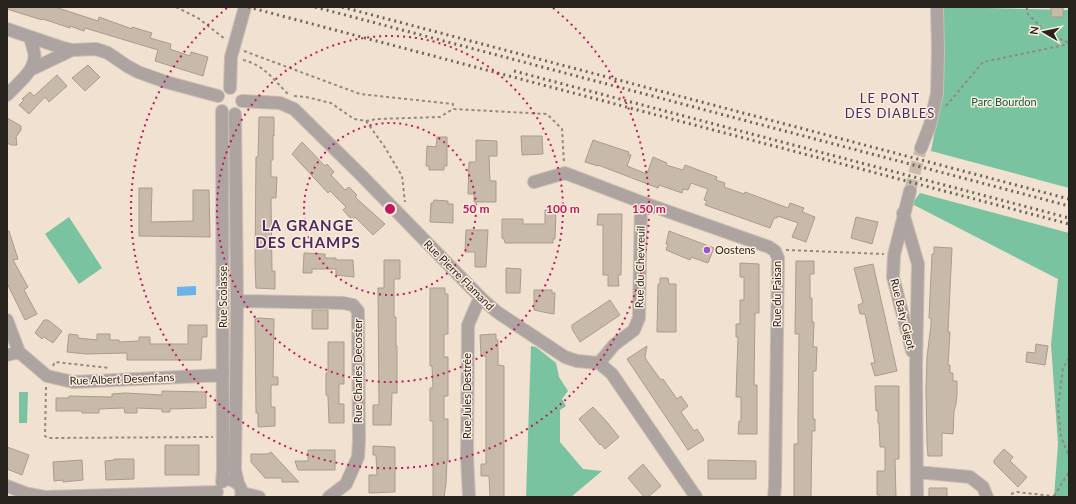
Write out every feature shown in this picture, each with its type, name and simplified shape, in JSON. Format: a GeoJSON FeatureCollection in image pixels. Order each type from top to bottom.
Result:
{"type":"FeatureCollection","features":[{"type":"Feature","properties":{"kind":"street"},"geometry":{"type":"LineString","coordinates":[[230,88],[233,52],[244,7]]}},
{"type":"Feature","properties":{"kind":"street"},"geometry":{"type":"LineString","coordinates":[[921,148],[930,125],[937,92],[937,7]]}},
{"type":"Feature","properties":{"kind":"street"},"geometry":{"type":"LineString","coordinates":[[7,29],[72,50],[96,49],[108,53],[138,72],[166,82],[218,96]]}},
{"type":"Feature","properties":{"kind":"street"},"geometry":{"type":"LineString","coordinates":[[7,94],[30,70],[34,62],[35,53],[30,37]]}},
{"type":"Feature","properties":{"kind":"street"},"geometry":{"type":"LineString","coordinates":[[30,70],[72,50]]}},
{"type":"Feature","properties":{"kind":"street"},"geometry":{"type":"LineString","coordinates":[[230,88],[239,93],[242,101],[235,114],[222,111],[219,106],[218,96],[222,90],[230,88]]}},
{"type":"Feature","properties":{"kind":"street","name":"Rue Pierre Flamand"},"geometry":{"type":"LineString","coordinates":[[242,101],[280,103],[294,109],[361,175],[482,299],[497,312],[565,357],[577,361],[599,363]]}},
{"type":"Feature","properties":{"kind":"street","name":"Rue Scolasse"},"geometry":{"type":"LineString","coordinates":[[219,490],[223,470],[222,111]]}},
{"type":"Feature","properties":{"kind":"street","name":"Rue Scolasse"},"geometry":{"type":"LineString","coordinates":[[235,114],[237,301],[236,470],[240,491]]}},
{"type":"Feature","properties":{"kind":"street"},"geometry":{"type":"LineString","coordinates":[[534,182],[565,173]]}},
{"type":"Feature","properties":{"kind":"street","name":"Rue du Faisan"},"geometry":{"type":"LineString","coordinates":[[565,173],[641,202],[769,247],[775,251],[778,258],[774,497]]}},
{"type":"Feature","properties":{"kind":"street","name":"Rue Baty Gigot"},"geometry":{"type":"LineString","coordinates":[[910,191],[903,213],[894,255],[893,277],[916,367]]}},
{"type":"Feature","properties":{"kind":"street","name":"Rue du Chevreuil"},"geometry":{"type":"LineString","coordinates":[[599,363],[614,345],[634,330],[639,318],[641,202]]}},
{"type":"Feature","properties":{"kind":"street","name":"Rue Baty Gigot"},"geometry":{"type":"LineString","coordinates":[[903,213],[918,264],[916,367],[917,497]]}},
{"type":"Feature","properties":{"kind":"street","name":"Rue Jules Destrée"},"geometry":{"type":"LineString","coordinates":[[468,497],[468,325],[477,304],[482,299]]}},
{"type":"Feature","properties":{"kind":"street","name":"Rue Charles Decoster"},"geometry":{"type":"LineString","coordinates":[[237,301],[343,303],[353,305],[358,311],[358,457],[346,484],[329,497]]}},
{"type":"Feature","properties":{"kind":"street"},"geometry":{"type":"LineString","coordinates":[[7,320],[19,352],[7,355]]}},
{"type":"Feature","properties":{"kind":"street","name":"Rue Albert Desenfans"},"geometry":{"type":"LineString","coordinates":[[19,352],[47,376],[73,382],[223,375]]}},
{"type":"Feature","properties":{"kind":"street"},"geometry":{"type":"LineString","coordinates":[[599,363],[612,374],[696,497]]}},
{"type":"Feature","properties":{"kind":"street"},"geometry":{"type":"LineString","coordinates":[[917,472],[970,477],[983,487],[987,497]]}},
{"type":"Feature","properties":{"kind":"street"},"geometry":{"type":"LineString","coordinates":[[7,486],[28,494],[45,497],[219,490],[227,480],[233,480],[240,491],[259,497]]}},
{"type":"Feature","properties":{"kind":"path"},"geometry":{"type":"LineString","coordinates":[[176,7],[198,18],[233,52],[262,67],[291,96]]}},
{"type":"Feature","properties":{"kind":"path"},"geometry":{"type":"LineString","coordinates":[[1027,7],[1027,12],[1046,32],[1069,44]]}},
{"type":"Feature","properties":{"kind":"path"},"geometry":{"type":"LineString","coordinates":[[944,108],[983,62],[1069,44]]}},
{"type":"Feature","properties":{"kind":"path"},"geometry":{"type":"LineString","coordinates":[[233,52],[360,94],[453,104],[453,109]]}},
{"type":"Feature","properties":{"kind":"path"},"geometry":{"type":"LineString","coordinates":[[283,97],[306,97],[331,103],[354,119],[366,121],[377,119],[440,117],[453,109],[547,114],[562,129],[565,173]]}},
{"type":"Feature","properties":{"kind":"path"},"geometry":{"type":"LineString","coordinates":[[366,121],[384,146],[402,176],[405,204]]}},
{"type":"Feature","properties":{"kind":"path"},"geometry":{"type":"LineString","coordinates":[[775,251],[792,250],[882,254]]}},
{"type":"Feature","properties":{"kind":"path"},"geometry":{"type":"LineString","coordinates":[[1069,358],[1063,368],[1058,408],[1061,437],[1069,456]]}},
{"type":"Feature","properties":{"kind":"path"},"geometry":{"type":"LineString","coordinates":[[111,368],[105,366],[56,362],[47,376],[45,436],[48,438],[223,437]]}},
{"type":"Feature","properties":{"kind":"path"},"geometry":{"type":"LineString","coordinates":[[1054,496],[1069,472]]}},
{"type":"Feature","properties":{"kind":"path"},"geometry":{"type":"LineString","coordinates":[[1011,494],[1017,492],[1061,497]]}},
{"type":"Feature","properties":{"kind":"green space","name":"Parc Bourdon"},"geometry":{"type":"Polygon","coordinates":[[[943,7],[1069,10],[1069,188],[931,151],[935,133],[942,62],[943,7]]]}},
{"type":"Feature","properties":{"kind":"green space"},"geometry":{"type":"Polygon","coordinates":[[[920,193],[1069,233],[1069,497],[1054,497],[1058,444],[1051,344],[1058,279],[912,204],[920,193]]]}},
{"type":"Feature","properties":{"kind":"green space"},"geometry":{"type":"Polygon","coordinates":[[[69,217],[102,268],[79,284],[45,234],[69,217]]]}},
{"type":"Feature","properties":{"kind":"green space"},"geometry":{"type":"Polygon","coordinates":[[[531,346],[536,347],[556,363],[559,377],[568,391],[562,399],[566,406],[560,410],[560,442],[583,469],[602,471],[571,497],[526,497],[531,346]]]}},
{"type":"Feature","properties":{"kind":"green space"},"geometry":{"type":"Polygon","coordinates":[[[19,392],[28,392],[27,423],[19,423],[19,392]]]}},
{"type":"Feature","properties":{"kind":"water"},"geometry":{"type":"Polygon","coordinates":[[[196,286],[196,295],[177,296],[177,287],[196,286]]]}},
{"type":"Feature","properties":{"kind":"building"},"geometry":{"type":"Polygon","coordinates":[[[7,7],[55,7],[98,21],[99,17],[132,29],[132,27],[152,33],[150,38],[171,44],[170,49],[190,56],[191,52],[208,57],[203,76],[155,61],[158,50],[85,28],[84,31],[70,26],[70,28],[7,9],[7,7]]]}},
{"type":"Feature","properties":{"kind":"building"},"geometry":{"type":"Polygon","coordinates":[[[1051,7],[1063,7],[1063,17],[1051,17],[1051,7]]]}},
{"type":"Feature","properties":{"kind":"building"},"geometry":{"type":"Polygon","coordinates":[[[88,65],[100,77],[85,91],[72,78],[88,65]]]}},
{"type":"Feature","properties":{"kind":"building"},"geometry":{"type":"Polygon","coordinates":[[[57,75],[67,86],[49,102],[45,97],[29,114],[19,105],[24,100],[22,99],[30,92],[34,96],[57,75]]]}},
{"type":"Feature","properties":{"kind":"building"},"geometry":{"type":"Polygon","coordinates":[[[259,117],[274,117],[271,177],[277,177],[276,198],[271,198],[272,271],[275,271],[275,289],[256,288],[256,157],[258,157],[259,117]]]}},
{"type":"Feature","properties":{"kind":"building"},"geometry":{"type":"Polygon","coordinates":[[[7,118],[21,126],[21,130],[16,137],[17,145],[7,143],[7,118]]]}},
{"type":"Feature","properties":{"kind":"building"},"geometry":{"type":"Polygon","coordinates":[[[521,136],[542,136],[543,154],[522,155],[521,136]]]}},
{"type":"Feature","properties":{"kind":"building"},"geometry":{"type":"Polygon","coordinates":[[[437,137],[447,137],[447,166],[444,166],[444,170],[429,170],[429,166],[426,166],[427,146],[436,147],[437,137]]]}},
{"type":"Feature","properties":{"kind":"building"},"geometry":{"type":"Polygon","coordinates":[[[476,140],[497,141],[497,156],[489,156],[490,181],[496,181],[496,202],[474,202],[474,194],[468,194],[469,162],[476,162],[476,140]]]}},
{"type":"Feature","properties":{"kind":"building"},"geometry":{"type":"Polygon","coordinates":[[[593,140],[629,152],[628,154],[631,155],[627,166],[647,174],[653,157],[667,163],[666,165],[683,170],[685,165],[717,177],[716,180],[725,183],[724,187],[744,194],[745,192],[788,208],[790,203],[804,208],[802,212],[815,217],[806,242],[792,237],[798,223],[778,216],[777,218],[774,218],[770,228],[705,205],[707,201],[704,200],[708,189],[691,183],[688,190],[683,189],[682,193],[659,185],[658,188],[598,165],[585,162],[593,140]]]}},
{"type":"Feature","properties":{"kind":"building"},"geometry":{"type":"Polygon","coordinates":[[[302,142],[325,166],[327,164],[334,172],[331,175],[345,190],[349,187],[357,195],[355,197],[385,224],[373,235],[355,217],[352,220],[343,210],[346,207],[330,191],[328,193],[292,154],[302,142]]]}},
{"type":"Feature","properties":{"kind":"building"},"geometry":{"type":"Polygon","coordinates":[[[139,188],[152,188],[151,222],[193,221],[193,190],[209,190],[210,237],[139,236],[139,188]]]}},
{"type":"Feature","properties":{"kind":"building"},"geometry":{"type":"Polygon","coordinates":[[[434,200],[448,201],[448,204],[453,204],[453,223],[430,222],[431,203],[433,203],[434,200]]]}},
{"type":"Feature","properties":{"kind":"building"},"geometry":{"type":"Polygon","coordinates":[[[545,210],[556,210],[555,239],[553,239],[553,243],[505,243],[504,239],[502,238],[502,219],[523,219],[523,224],[545,224],[545,210]]]}},
{"type":"Feature","properties":{"kind":"building"},"geometry":{"type":"Polygon","coordinates":[[[598,214],[622,214],[621,275],[618,275],[619,286],[608,286],[608,275],[603,275],[603,225],[597,225],[598,214]]]}},
{"type":"Feature","properties":{"kind":"building"},"geometry":{"type":"Polygon","coordinates":[[[856,217],[878,222],[872,244],[851,238],[856,217]]]}},
{"type":"Feature","properties":{"kind":"building"},"geometry":{"type":"Polygon","coordinates":[[[466,230],[488,230],[486,267],[475,267],[475,252],[465,252],[466,230]]]}},
{"type":"Feature","properties":{"kind":"building"},"geometry":{"type":"Polygon","coordinates":[[[7,231],[9,231],[18,259],[13,260],[28,287],[24,290],[37,314],[25,320],[7,283],[7,231]]]}},
{"type":"Feature","properties":{"kind":"building"},"geometry":{"type":"Polygon","coordinates":[[[669,231],[714,248],[708,263],[691,257],[690,260],[666,250],[669,231]]]}},
{"type":"Feature","properties":{"kind":"building"},"geometry":{"type":"Polygon","coordinates":[[[934,247],[952,248],[948,365],[950,365],[950,373],[953,373],[953,381],[957,381],[957,393],[954,411],[953,434],[942,433],[942,456],[928,456],[927,444],[927,357],[931,325],[931,318],[929,318],[932,254],[934,254],[934,247]]]}},
{"type":"Feature","properties":{"kind":"building"},"geometry":{"type":"Polygon","coordinates":[[[304,253],[325,254],[325,258],[336,258],[336,260],[353,260],[354,277],[336,275],[336,269],[312,269],[312,273],[303,273],[304,253]]]}},
{"type":"Feature","properties":{"kind":"building"},"geometry":{"type":"Polygon","coordinates":[[[384,260],[400,260],[400,279],[394,279],[394,317],[396,317],[397,346],[397,393],[392,393],[391,425],[373,425],[373,405],[379,405],[378,288],[384,288],[384,260]]]}},
{"type":"Feature","properties":{"kind":"building"},"geometry":{"type":"Polygon","coordinates":[[[796,261],[814,261],[814,274],[810,274],[810,298],[812,298],[812,322],[814,322],[813,347],[817,347],[816,371],[813,371],[813,419],[815,419],[815,431],[812,431],[811,497],[794,497],[794,444],[798,444],[799,334],[795,334],[796,261]]]}},
{"type":"Feature","properties":{"kind":"building"},"geometry":{"type":"Polygon","coordinates":[[[740,263],[759,264],[759,313],[755,313],[754,385],[757,385],[757,434],[738,434],[739,421],[741,421],[741,397],[736,397],[738,337],[736,337],[736,324],[740,324],[740,300],[744,300],[744,277],[740,277],[740,263]]]}},
{"type":"Feature","properties":{"kind":"building"},"geometry":{"type":"Polygon","coordinates":[[[873,264],[897,371],[875,376],[871,363],[875,363],[865,314],[860,314],[858,305],[863,303],[854,268],[873,264]]]}},
{"type":"Feature","properties":{"kind":"building"},"geometry":{"type":"Polygon","coordinates":[[[506,268],[521,269],[520,293],[506,293],[506,268]]]}},
{"type":"Feature","properties":{"kind":"building"},"geometry":{"type":"Polygon","coordinates":[[[660,278],[668,278],[669,284],[676,284],[676,332],[657,332],[658,284],[660,284],[660,278]]]}},
{"type":"Feature","properties":{"kind":"building"},"geometry":{"type":"Polygon","coordinates":[[[430,288],[445,288],[445,294],[448,294],[448,334],[444,334],[444,357],[448,357],[448,396],[444,396],[444,419],[448,419],[448,460],[444,497],[433,497],[433,421],[430,421],[430,388],[433,388],[432,366],[430,366],[430,288]]]}},
{"type":"Feature","properties":{"kind":"building"},"geometry":{"type":"Polygon","coordinates":[[[534,290],[552,290],[552,293],[555,293],[554,314],[534,310],[534,290]]]}},
{"type":"Feature","properties":{"kind":"building"},"geometry":{"type":"Polygon","coordinates":[[[610,300],[620,315],[580,342],[572,329],[572,325],[610,300]]]}},
{"type":"Feature","properties":{"kind":"building"},"geometry":{"type":"Polygon","coordinates":[[[312,310],[328,310],[328,329],[312,329],[312,310]]]}},
{"type":"Feature","properties":{"kind":"building"},"geometry":{"type":"Polygon","coordinates":[[[255,319],[274,319],[273,377],[278,377],[278,385],[271,385],[271,407],[275,407],[275,426],[258,427],[258,413],[256,413],[255,319]]]}},
{"type":"Feature","properties":{"kind":"building"},"geometry":{"type":"Polygon","coordinates":[[[44,320],[48,320],[62,331],[53,343],[44,337],[42,339],[35,333],[44,320]]]}},
{"type":"Feature","properties":{"kind":"building"},"geometry":{"type":"Polygon","coordinates":[[[188,325],[207,325],[207,337],[202,337],[201,360],[127,360],[127,353],[86,354],[67,352],[69,334],[78,335],[78,338],[97,340],[97,334],[110,334],[110,340],[119,340],[119,342],[139,341],[139,337],[150,337],[150,344],[188,344],[188,325]]]}},
{"type":"Feature","properties":{"kind":"building"},"geometry":{"type":"Polygon","coordinates":[[[496,334],[496,340],[498,340],[498,365],[504,366],[504,497],[490,497],[489,476],[481,476],[481,464],[486,464],[486,356],[481,356],[480,335],[496,334]]]}},
{"type":"Feature","properties":{"kind":"building"},"geometry":{"type":"Polygon","coordinates":[[[328,342],[344,342],[344,384],[339,384],[339,404],[344,404],[344,423],[329,423],[328,396],[326,395],[328,342]]]}},
{"type":"Feature","properties":{"kind":"building"},"geometry":{"type":"Polygon","coordinates":[[[1036,344],[1048,346],[1045,365],[1026,362],[1027,352],[1035,353],[1036,344]]]}},
{"type":"Feature","properties":{"kind":"building"},"geometry":{"type":"Polygon","coordinates":[[[647,346],[645,357],[647,361],[661,380],[663,379],[677,399],[681,396],[688,406],[681,412],[694,431],[697,429],[704,440],[688,450],[627,359],[647,346]]]}},
{"type":"Feature","properties":{"kind":"building"},"geometry":{"type":"Polygon","coordinates":[[[875,386],[899,386],[899,459],[895,459],[896,497],[880,497],[880,495],[877,495],[877,471],[885,471],[885,447],[880,447],[875,386]]]}},
{"type":"Feature","properties":{"kind":"building"},"geometry":{"type":"Polygon","coordinates":[[[162,391],[206,392],[206,408],[170,409],[170,412],[162,412],[162,409],[137,408],[137,413],[125,413],[124,408],[99,409],[99,413],[82,413],[82,411],[56,411],[56,398],[69,398],[69,396],[112,397],[112,394],[125,393],[162,395],[162,391]]]}},
{"type":"Feature","properties":{"kind":"building"},"geometry":{"type":"Polygon","coordinates":[[[593,407],[619,437],[605,449],[579,419],[593,407]]]}},
{"type":"Feature","properties":{"kind":"building"},"geometry":{"type":"Polygon","coordinates":[[[165,445],[199,445],[199,475],[165,475],[165,445]]]}},
{"type":"Feature","properties":{"kind":"building"},"geometry":{"type":"Polygon","coordinates":[[[373,446],[395,447],[395,492],[369,493],[369,475],[377,475],[376,455],[373,455],[373,446]]]}},
{"type":"Feature","properties":{"kind":"building"},"geometry":{"type":"Polygon","coordinates":[[[7,447],[29,455],[22,475],[7,469],[7,447]]]}},
{"type":"Feature","properties":{"kind":"building"},"geometry":{"type":"Polygon","coordinates":[[[1004,449],[1013,457],[1010,461],[1027,477],[1018,487],[994,463],[994,460],[1004,449]]]}},
{"type":"Feature","properties":{"kind":"building"},"geometry":{"type":"Polygon","coordinates":[[[308,450],[335,450],[335,470],[298,470],[295,461],[308,461],[308,450]]]}},
{"type":"Feature","properties":{"kind":"building"},"geometry":{"type":"Polygon","coordinates":[[[271,452],[299,482],[282,482],[282,478],[265,478],[251,462],[251,454],[268,454],[271,452]]]}},
{"type":"Feature","properties":{"kind":"building"},"geometry":{"type":"Polygon","coordinates":[[[114,459],[134,459],[134,479],[106,480],[105,461],[114,459]]]}},
{"type":"Feature","properties":{"kind":"building"},"geometry":{"type":"Polygon","coordinates":[[[82,460],[83,480],[63,482],[63,480],[54,481],[53,462],[82,460]]]}},
{"type":"Feature","properties":{"kind":"building"},"geometry":{"type":"Polygon","coordinates":[[[708,460],[756,461],[756,479],[708,479],[708,460]]]}},
{"type":"Feature","properties":{"kind":"building"},"geometry":{"type":"Polygon","coordinates":[[[643,464],[661,486],[648,497],[644,497],[628,478],[643,464]]]}},
{"type":"Feature","properties":{"kind":"building"},"geometry":{"type":"Polygon","coordinates":[[[929,488],[947,488],[947,497],[929,497],[929,488]]]}},
{"type":"Feature","properties":{"kind":"tunnel"},"geometry":{"type":"LineString","coordinates":[[910,191],[921,148]]}},
{"type":"Feature","properties":{"kind":"railway"},"geometry":{"type":"LineString","coordinates":[[248,7],[1069,224]]}},
{"type":"Feature","properties":{"kind":"railway"},"geometry":{"type":"LineString","coordinates":[[315,7],[1069,206]]}},
{"type":"Feature","properties":{"kind":"railway"},"geometry":{"type":"LineString","coordinates":[[342,7],[1069,199]]}},
{"type":"Feature","properties":{"kind":"railway"},"geometry":{"type":"LineString","coordinates":[[514,71],[1069,218]]}},
{"type":"Feature","properties":{"kind":"place","name":"Oostens"},"geometry":{"type":"Point","coordinates":[707,250]}},
{"type":"Feature","properties":{"kind":"district","name":"LE PONT DES DIABLES"},"geometry":{"type":"Point","coordinates":[890,106]}},
{"type":"Feature","properties":{"kind":"district","name":"LA GRANGE DES CHAMPS"},"geometry":{"type":"Point","coordinates":[308,234]}}]}
